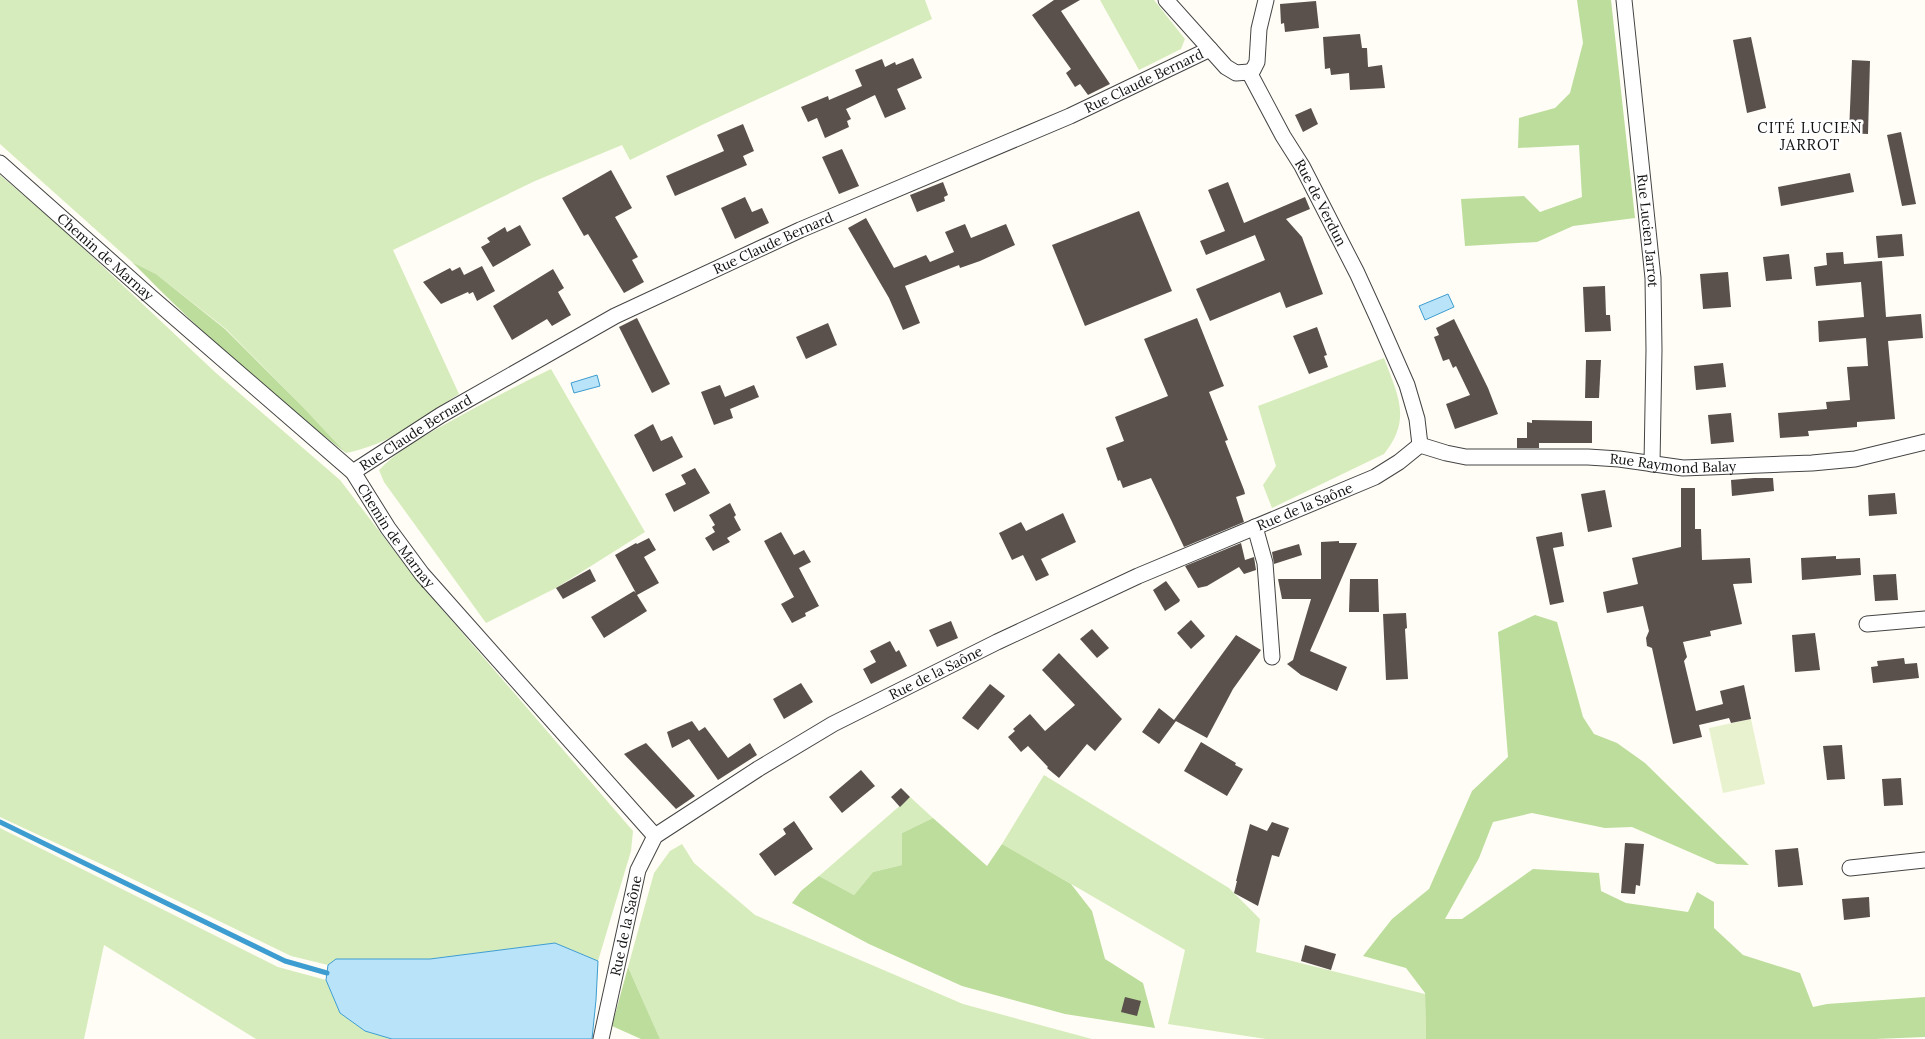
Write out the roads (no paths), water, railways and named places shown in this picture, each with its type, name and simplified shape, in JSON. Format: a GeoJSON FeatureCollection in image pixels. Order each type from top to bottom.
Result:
{"type":"FeatureCollection","features":[{"type":"Feature","properties":{"kind":"street"},"geometry":{"type":"LineString","coordinates":[[1166,0],[1226,67],[1236,73],[1253,70],[1257,62],[1259,29],[1266,0]]}},
{"type":"Feature","properties":{"kind":"street","name":"Rue Lucien Jarrot"},"geometry":{"type":"LineString","coordinates":[[1624,0],[1652,278],[1654,350],[1652,464]]}},
{"type":"Feature","properties":{"kind":"street","name":"Rue Claude Bernard"},"geometry":{"type":"LineString","coordinates":[[353,472],[441,415],[615,316],[800,230],[1070,116],[1210,50]]}},
{"type":"Feature","properties":{"kind":"street","name":"Rue de Verdun"},"geometry":{"type":"LineString","coordinates":[[1249,72],[1283,136],[1302,166],[1357,273],[1407,385],[1417,419],[1420,445]]}},
{"type":"Feature","properties":{"kind":"street","name":"Chemin de Marnay"},"geometry":{"type":"LineString","coordinates":[[0,163],[353,472],[388,528],[422,574],[655,836]]}},
{"type":"Feature","properties":{"kind":"street","name":"Rue Raymond Balay"},"geometry":{"type":"LineString","coordinates":[[1420,445],[1466,457],[1588,457],[1683,468],[1812,463],[1855,458],[1925,442]]}},
{"type":"Feature","properties":{"kind":"street","name":"Rue de la Saône"},"geometry":{"type":"LineString","coordinates":[[601,1039],[638,870],[655,836],[758,769],[833,724],[1023,629],[1138,576],[1375,477],[1399,462],[1420,445]]}},
{"type":"Feature","properties":{"kind":"street"},"geometry":{"type":"LineString","coordinates":[[1255,527],[1265,564],[1272,657]]}},
{"type":"Feature","properties":{"kind":"street"},"geometry":{"type":"LineString","coordinates":[[1866,624],[1925,619]]}},
{"type":"Feature","properties":{"kind":"street"},"geometry":{"type":"LineString","coordinates":[[1850,868],[1925,860]]}},
{"type":"Feature","properties":{"kind":"water"},"geometry":{"type":"Polygon","coordinates":[[[1448,294],[1454,307],[1425,320],[1419,306],[1448,294]]]}},
{"type":"Feature","properties":{"kind":"water"},"geometry":{"type":"Polygon","coordinates":[[[597,375],[600,386],[574,393],[571,383],[597,375]]]}},
{"type":"Feature","properties":{"kind":"water"},"geometry":{"type":"Polygon","coordinates":[[[555,943],[598,961],[592,1039],[392,1039],[365,1031],[340,1013],[326,980],[328,965],[336,959],[430,959],[555,943]]]}},
{"type":"Feature","properties":{"kind":"waterway"},"geometry":{"type":"LineString","coordinates":[[0,822],[285,961],[327,973]]}},
{"type":"Feature","properties":{"kind":"district","name":"CITÉ LUCIEN JARROT"},"geometry":{"type":"Point","coordinates":[1810,136]}}]}
